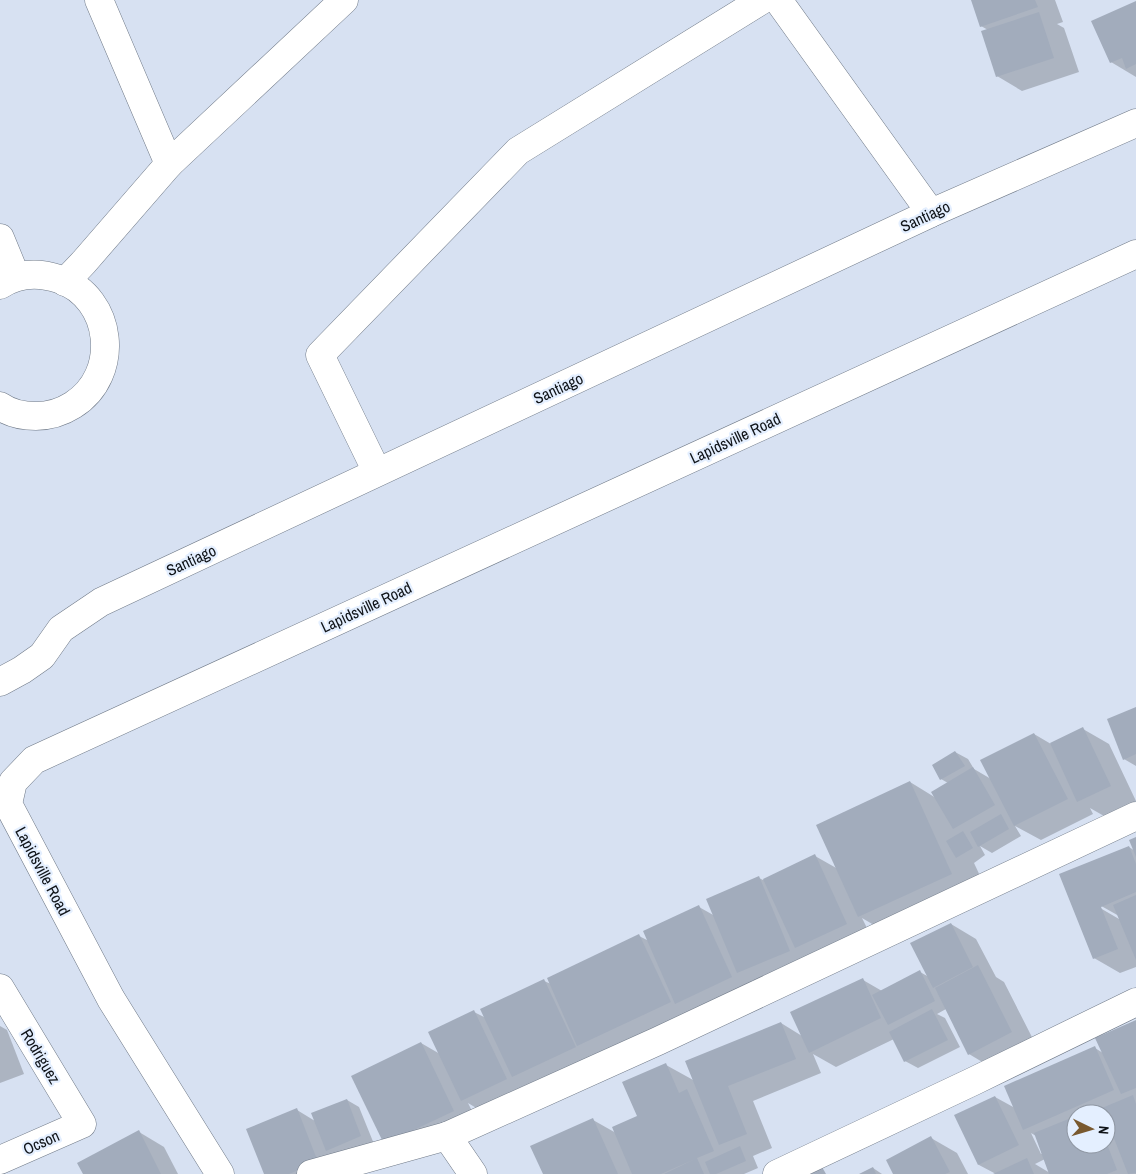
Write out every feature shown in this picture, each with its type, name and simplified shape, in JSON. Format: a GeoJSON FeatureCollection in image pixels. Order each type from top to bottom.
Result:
{"type":"FeatureCollection","features":[{"type":"Feature","properties":{"kind":"street"},"geometry":{"type":"LineString","coordinates":[[99,0],[169,164]]}},
{"type":"Feature","properties":{"kind":"street"},"geometry":{"type":"LineString","coordinates":[[65,282],[169,164],[344,0]]}},
{"type":"Feature","properties":{"kind":"street"},"geometry":{"type":"LineString","coordinates":[[377,472],[320,355],[518,151],[762,0]]}},
{"type":"Feature","properties":{"kind":"street"},"geometry":{"type":"LineString","coordinates":[[778,0],[931,213]]}},
{"type":"Feature","properties":{"kind":"street","name":"Santiago"},"geometry":{"type":"LineString","coordinates":[[0,682],[42,656],[61,629],[101,602],[931,213],[1136,123]]}},
{"type":"Feature","properties":{"kind":"street"},"geometry":{"type":"LineString","coordinates":[[0,238],[8,280],[26,275],[46,275],[65,282],[82,292],[95,308],[103,327],[105,346],[102,366],[94,385],[81,400],[64,411],[44,416],[24,416],[5,410],[0,406]]}},
{"type":"Feature","properties":{"kind":"street","name":"Lapidsville Road"},"geometry":{"type":"LineString","coordinates":[[220,1174],[111,999],[8,804],[12,782],[34,760],[1136,254]]}},
{"type":"Feature","properties":{"kind":"street"},"geometry":{"type":"LineString","coordinates":[[311,1174],[448,1136],[658,1041],[1136,816]]}},
{"type":"Feature","properties":{"kind":"street","name":"Rodriguez"},"geometry":{"type":"LineString","coordinates":[[0,988],[82,1124]]}},
{"type":"Feature","properties":{"kind":"street"},"geometry":{"type":"LineString","coordinates":[[778,1174],[1136,1002]]}},
{"type":"Feature","properties":{"kind":"street","name":"Ocson"},"geometry":{"type":"LineString","coordinates":[[0,1160],[82,1124]]}},
{"type":"Feature","properties":{"kind":"street"},"geometry":{"type":"LineString","coordinates":[[448,1136],[473,1174]]}},
{"type":"Feature","properties":{"kind":"building"},"geometry":{"type":"Polygon","coordinates":[[[971,0],[1035,0],[1038,7],[980,27],[971,0]]]}},
{"type":"Feature","properties":{"kind":"building"},"geometry":{"type":"Polygon","coordinates":[[[1136,1],[1136,64],[1126,69],[1122,58],[1110,63],[1091,21],[1136,1]]]}},
{"type":"Feature","properties":{"kind":"building"},"geometry":{"type":"Polygon","coordinates":[[[1039,12],[1054,58],[996,77],[981,31],[1039,12]]]}},
{"type":"Feature","properties":{"kind":"building"},"geometry":{"type":"Polygon","coordinates":[[[1136,707],[1136,754],[1123,760],[1107,719],[1136,707]]]}},
{"type":"Feature","properties":{"kind":"building"},"geometry":{"type":"Polygon","coordinates":[[[1083,727],[1111,786],[1077,802],[1050,743],[1083,727]]]}},
{"type":"Feature","properties":{"kind":"building"},"geometry":{"type":"Polygon","coordinates":[[[1034,733],[1068,799],[1014,826],[980,760],[1034,733]]]}},
{"type":"Feature","properties":{"kind":"building"},"geometry":{"type":"Polygon","coordinates":[[[955,751],[965,766],[940,780],[932,765],[955,751]]]}},
{"type":"Feature","properties":{"kind":"building"},"geometry":{"type":"Polygon","coordinates":[[[973,767],[995,805],[953,829],[931,792],[973,767]]]}},
{"type":"Feature","properties":{"kind":"building"},"geometry":{"type":"Polygon","coordinates":[[[910,781],[952,874],[858,917],[816,825],[910,781]]]}},
{"type":"Feature","properties":{"kind":"building"},"geometry":{"type":"Polygon","coordinates":[[[1001,814],[1009,829],[978,847],[970,832],[1001,814]]]}},
{"type":"Feature","properties":{"kind":"building"},"geometry":{"type":"Polygon","coordinates":[[[963,831],[973,848],[956,858],[946,841],[963,831]]]}},
{"type":"Feature","properties":{"kind":"building"},"geometry":{"type":"Polygon","coordinates":[[[1136,837],[1136,857],[1129,840],[1136,837]]]}},
{"type":"Feature","properties":{"kind":"building"},"geometry":{"type":"Polygon","coordinates":[[[1129,846],[1136,864],[1136,892],[1101,907],[1118,949],[1093,959],[1059,874],[1129,846]]]}},
{"type":"Feature","properties":{"kind":"building"},"geometry":{"type":"Polygon","coordinates":[[[815,854],[847,924],[795,948],[763,879],[815,854]]]}},
{"type":"Feature","properties":{"kind":"building"},"geometry":{"type":"Polygon","coordinates":[[[759,876],[790,951],[737,973],[706,899],[759,876]]]}},
{"type":"Feature","properties":{"kind":"building"},"geometry":{"type":"Polygon","coordinates":[[[1136,895],[1136,960],[1113,905],[1136,895]]]}},
{"type":"Feature","properties":{"kind":"building"},"geometry":{"type":"Polygon","coordinates":[[[699,905],[732,977],[675,1004],[643,931],[699,905]]]}},
{"type":"Feature","properties":{"kind":"building"},"geometry":{"type":"Polygon","coordinates":[[[951,923],[973,967],[933,988],[910,943],[951,923]]]}},
{"type":"Feature","properties":{"kind":"building"},"geometry":{"type":"Polygon","coordinates":[[[639,934],[671,1002],[577,1046],[547,978],[639,934]]]}},
{"type":"Feature","properties":{"kind":"building"},"geometry":{"type":"Polygon","coordinates":[[[978,965],[1012,1032],[968,1055],[935,988],[978,965]]]}},
{"type":"Feature","properties":{"kind":"building"},"geometry":{"type":"Polygon","coordinates":[[[920,970],[935,1001],[888,1025],[872,995],[920,970]]]}},
{"type":"Feature","properties":{"kind":"building"},"geometry":{"type":"Polygon","coordinates":[[[863,978],[881,1018],[809,1053],[790,1012],[863,978]]]}},
{"type":"Feature","properties":{"kind":"building"},"geometry":{"type":"Polygon","coordinates":[[[544,979],[576,1047],[512,1077],[480,1009],[544,979]]]}},
{"type":"Feature","properties":{"kind":"building"},"geometry":{"type":"Polygon","coordinates":[[[932,1009],[948,1040],[904,1062],[889,1032],[932,1009]]]}},
{"type":"Feature","properties":{"kind":"building"},"geometry":{"type":"Polygon","coordinates":[[[474,1010],[507,1079],[461,1101],[428,1032],[474,1010]]]}},
{"type":"Feature","properties":{"kind":"building"},"geometry":{"type":"Polygon","coordinates":[[[1136,1020],[1136,1088],[1121,1094],[1095,1038],[1136,1020]]]}},
{"type":"Feature","properties":{"kind":"building"},"geometry":{"type":"Polygon","coordinates":[[[781,1022],[796,1059],[728,1086],[747,1134],[719,1145],[685,1061],[781,1022]]]}},
{"type":"Feature","properties":{"kind":"building"},"geometry":{"type":"Polygon","coordinates":[[[421,1042],[454,1111],[384,1144],[351,1076],[421,1042]]]}},
{"type":"Feature","properties":{"kind":"building"},"geometry":{"type":"Polygon","coordinates":[[[1095,1046],[1114,1090],[1082,1104],[1066,1104],[1066,1111],[1023,1130],[1004,1086],[1095,1046]]]}},
{"type":"Feature","properties":{"kind":"building"},"geometry":{"type":"Polygon","coordinates":[[[666,1063],[679,1093],[687,1089],[714,1151],[697,1158],[704,1174],[664,1174],[695,1159],[661,1174],[632,1174],[612,1127],[637,1116],[622,1082],[666,1063]]]}},
{"type":"Feature","properties":{"kind":"building"},"geometry":{"type":"Polygon","coordinates":[[[1133,1095],[1136,1104],[1136,1173],[1128,1174],[1116,1143],[1116,1104],[1112,1104],[1133,1095]]]}},
{"type":"Feature","properties":{"kind":"building"},"geometry":{"type":"Polygon","coordinates":[[[995,1096],[1019,1145],[978,1165],[954,1115],[995,1096]]]}},
{"type":"Feature","properties":{"kind":"building"},"geometry":{"type":"Polygon","coordinates":[[[347,1099],[361,1136],[326,1151],[311,1113],[347,1099]]]}},
{"type":"Feature","properties":{"kind":"building"},"geometry":{"type":"Polygon","coordinates":[[[297,1108],[318,1162],[289,1174],[264,1174],[246,1129],[297,1108]]]}},
{"type":"Feature","properties":{"kind":"building"},"geometry":{"type":"Polygon","coordinates":[[[593,1118],[618,1174],[543,1174],[530,1146],[593,1118]]]}},
{"type":"Feature","properties":{"kind":"building"},"geometry":{"type":"Polygon","coordinates":[[[1066,1120],[1066,1154],[1111,1154],[1117,1170],[1107,1174],[1049,1174],[1034,1133],[1066,1120]]]}},
{"type":"Feature","properties":{"kind":"building"},"geometry":{"type":"Polygon","coordinates":[[[139,1130],[161,1174],[83,1174],[77,1163],[139,1130]]]}},
{"type":"Feature","properties":{"kind":"building"},"geometry":{"type":"Polygon","coordinates":[[[931,1136],[950,1172],[945,1174],[893,1174],[886,1160],[931,1136]]]}},
{"type":"Feature","properties":{"kind":"building"},"geometry":{"type":"Polygon","coordinates":[[[740,1146],[746,1161],[716,1174],[710,1174],[705,1162],[740,1146]]]}},
{"type":"Feature","properties":{"kind":"building"},"geometry":{"type":"Polygon","coordinates":[[[1027,1158],[1034,1174],[993,1174],[1027,1158]]]}},
{"type":"Feature","properties":{"kind":"building"},"geometry":{"type":"Polygon","coordinates":[[[822,1167],[826,1174],[809,1174],[822,1167]]]}},
{"type":"Feature","properties":{"kind":"building"},"geometry":{"type":"Polygon","coordinates":[[[873,1167],[876,1174],[859,1174],[873,1167]]]}}]}
